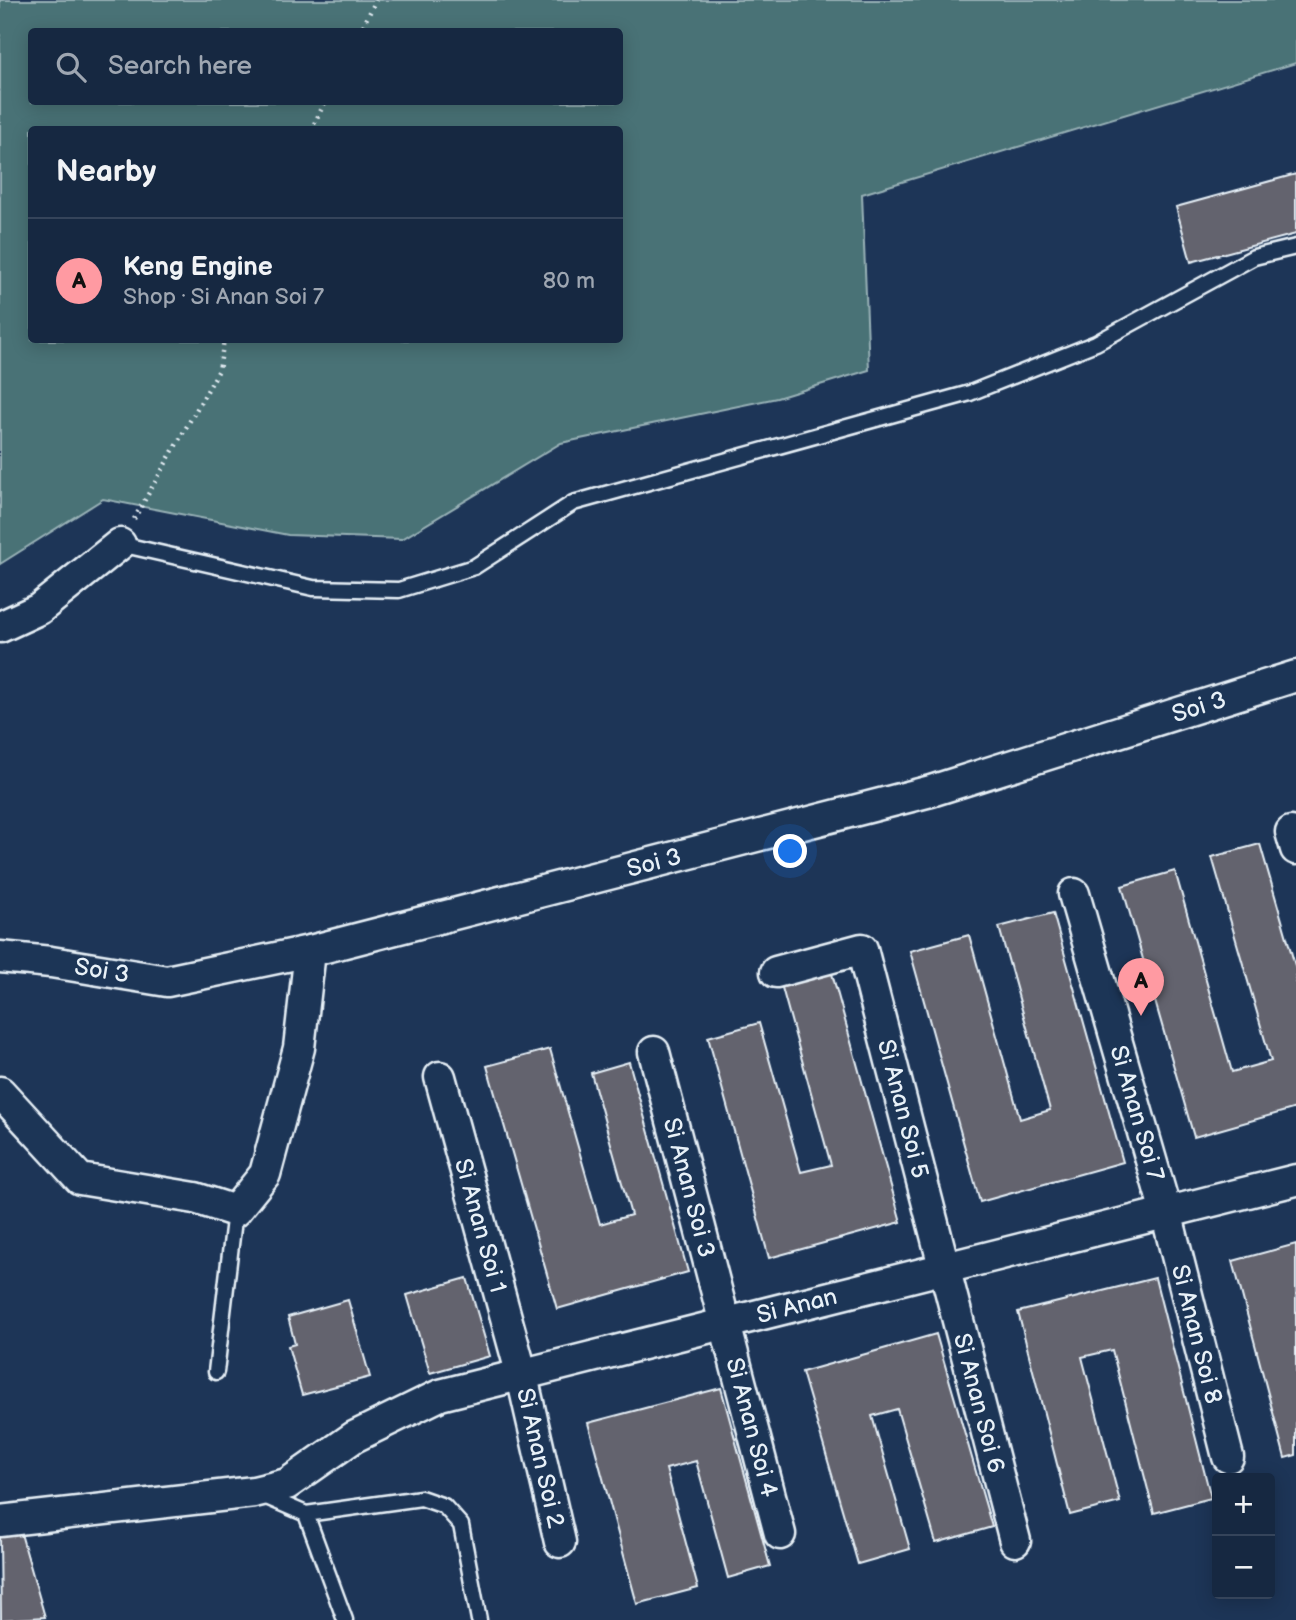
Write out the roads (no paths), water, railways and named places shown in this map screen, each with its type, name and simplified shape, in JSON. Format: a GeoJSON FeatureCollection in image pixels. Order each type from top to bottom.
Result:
{"type":"FeatureCollection","features":[{"type":"Feature","properties":{"kind":"street"},"geometry":{"type":"LineString","coordinates":[[0,627],[39,609],[120,544]]}},
{"type":"Feature","properties":{"kind":"street","name":"Soi 3"},"geometry":{"type":"LineString","coordinates":[[0,957],[51,962],[167,981],[310,951],[931,791],[1296,676]]}},
{"type":"Feature","properties":{"kind":"street","name":"Si Anan Soi 7"},"geometry":{"type":"LineString","coordinates":[[1074,894],[1166,1212]]}},
{"type":"Feature","properties":{"kind":"street","name":"Si Anan Soi 5"},"geometry":{"type":"LineString","coordinates":[[776,972],[862,949],[944,1266]]}},
{"type":"Feature","properties":{"kind":"street"},"geometry":{"type":"LineString","coordinates":[[0,1092],[80,1179],[195,1198],[235,1211],[265,1174],[299,1048],[310,951]]}},
{"type":"Feature","properties":{"kind":"street","name":"Si Anan Soi 3"},"geometry":{"type":"LineString","coordinates":[[654,1052],[723,1321]]}},
{"type":"Feature","properties":{"kind":"street","name":"Si Anan Soi 1"},"geometry":{"type":"LineString","coordinates":[[440,1077],[521,1372]]}},
{"type":"Feature","properties":{"kind":"street","name":"Si Anan"},"geometry":{"type":"LineString","coordinates":[[0,1521],[254,1492],[287,1484],[354,1437],[440,1395],[723,1321],[1296,1180]]}},
{"type":"Feature","properties":{"kind":"street","name":"Si Anan Soi 8"},"geometry":{"type":"LineString","coordinates":[[1166,1212],[1228,1457]]}},
{"type":"Feature","properties":{"kind":"street","name":"Si Anan Soi 6"},"geometry":{"type":"LineString","coordinates":[[944,1266],[1014,1541]]}},
{"type":"Feature","properties":{"kind":"street","name":"Si Anan Soi 4"},"geometry":{"type":"LineString","coordinates":[[723,1321],[780,1534]]}},
{"type":"Feature","properties":{"kind":"street","name":"Si Anan Soi 2"},"geometry":{"type":"LineString","coordinates":[[521,1372],[560,1542]]}},
{"type":"Feature","properties":{"kind":"lane"},"geometry":{"type":"LineString","coordinates":[[120,544],[313,588],[399,590],[474,567],[573,503],[970,393],[1096,343],[1254,257],[1296,247]]}},
{"type":"Feature","properties":{"kind":"lane"},"geometry":{"type":"LineString","coordinates":[[216,1372],[235,1211]]}},
{"type":"Feature","properties":{"kind":"lane"},"geometry":{"type":"LineString","coordinates":[[254,1492],[306,1514],[421,1498],[444,1506],[461,1525],[479,1620]]}},
{"type":"Feature","properties":{"kind":"lane"},"geometry":{"type":"LineString","coordinates":[[306,1514],[322,1551],[345,1620]]}},
{"type":"Feature","properties":{"kind":"place","name":"Keng Engine"},"geometry":{"type":"Point","coordinates":[1141,1016]}}]}
